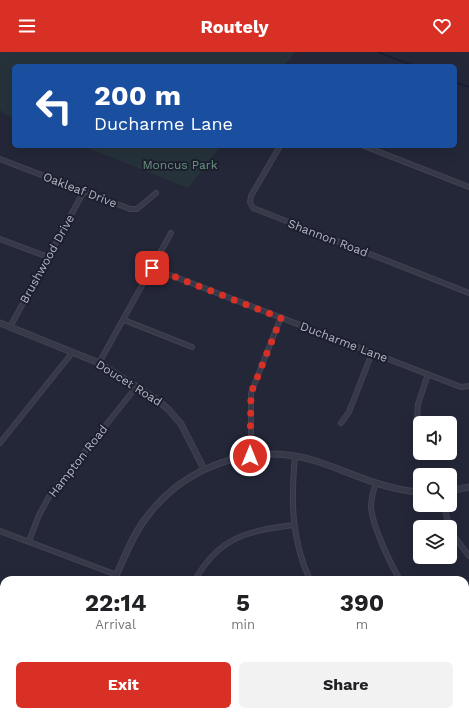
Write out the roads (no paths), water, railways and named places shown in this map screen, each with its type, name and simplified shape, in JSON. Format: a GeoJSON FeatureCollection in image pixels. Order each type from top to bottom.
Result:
{"type":"FeatureCollection","features":[{"type":"Feature","properties":{"kind":"street","name":"Shannon Road"},"geometry":{"type":"LineString","coordinates":[[279,148],[251,196],[250,202],[253,208],[469,294]]}},
{"type":"Feature","properties":{"kind":"street"},"geometry":{"type":"LineString","coordinates":[[369,148],[469,187]]}},
{"type":"Feature","properties":{"kind":"street","name":"Oakleaf Drive"},"geometry":{"type":"LineString","coordinates":[[0,158],[132,210],[137,209],[156,193]]}},
{"type":"Feature","properties":{"kind":"street","name":"Brushwood Drive"},"geometry":{"type":"LineString","coordinates":[[10,327],[84,191]]}},
{"type":"Feature","properties":{"kind":"street"},"geometry":{"type":"LineString","coordinates":[[99,363],[171,233]]}},
{"type":"Feature","properties":{"kind":"street"},"geometry":{"type":"LineString","coordinates":[[0,239],[48,257]]}},
{"type":"Feature","properties":{"kind":"street","name":"Ducharme Lane"},"geometry":{"type":"LineString","coordinates":[[152,268],[461,387],[469,386]]}},
{"type":"Feature","properties":{"kind":"street"},"geometry":{"type":"LineString","coordinates":[[250,456],[251,393],[281,318]]}},
{"type":"Feature","properties":{"kind":"street"},"geometry":{"type":"LineString","coordinates":[[124,320],[192,347]]}},
{"type":"Feature","properties":{"kind":"street","name":"Doucet Road"},"geometry":{"type":"LineString","coordinates":[[0,323],[99,363],[156,399],[175,416],[185,430],[204,469]]}},
{"type":"Feature","properties":{"kind":"street"},"geometry":{"type":"LineString","coordinates":[[0,444],[72,353]]}},
{"type":"Feature","properties":{"kind":"street"},"geometry":{"type":"LineString","coordinates":[[341,423],[349,412],[372,353]]}},
{"type":"Feature","properties":{"kind":"street"},"geometry":{"type":"LineString","coordinates":[[417,416],[418,404],[428,374]]}},
{"type":"Feature","properties":{"kind":"street","name":"Hampton Road"},"geometry":{"type":"LineString","coordinates":[[29,542],[39,515],[50,495],[137,386]]}},
{"type":"Feature","properties":{"kind":"street"},"geometry":{"type":"LineString","coordinates":[[116,576],[138,530],[154,508],[172,490],[204,469],[229,460],[250,456],[275,454],[295,456],[315,461],[376,483],[405,491],[413,492]]}},
{"type":"Feature","properties":{"kind":"street"},"geometry":{"type":"LineString","coordinates":[[295,456],[292,495],[294,526],[300,556],[308,576]]}},
{"type":"Feature","properties":{"kind":"street"},"geometry":{"type":"LineString","coordinates":[[376,483],[372,502],[373,516],[389,559],[398,576]]}},
{"type":"Feature","properties":{"kind":"street"},"geometry":{"type":"LineString","coordinates":[[457,490],[469,487]]}},
{"type":"Feature","properties":{"kind":"street"},"geometry":{"type":"LineString","coordinates":[[197,576],[212,555],[231,540],[255,531],[294,526]]}},
{"type":"Feature","properties":{"kind":"street"},"geometry":{"type":"LineString","coordinates":[[0,531],[114,576]]}},
{"type":"Feature","properties":{"kind":"street"},"geometry":{"type":"LineString","coordinates":[[457,540],[469,556]]}},
{"type":"Feature","properties":{"kind":"waterway"},"geometry":{"type":"LineString","coordinates":[[378,52],[409,64]]}},
{"type":"Feature","properties":{"kind":"waterway"},"geometry":{"type":"LineString","coordinates":[[457,83],[469,87]]}},
{"type":"Feature","properties":{"kind":"park label","name":"Moncus Park"},"geometry":{"type":"Point","coordinates":[180,165]}}]}
